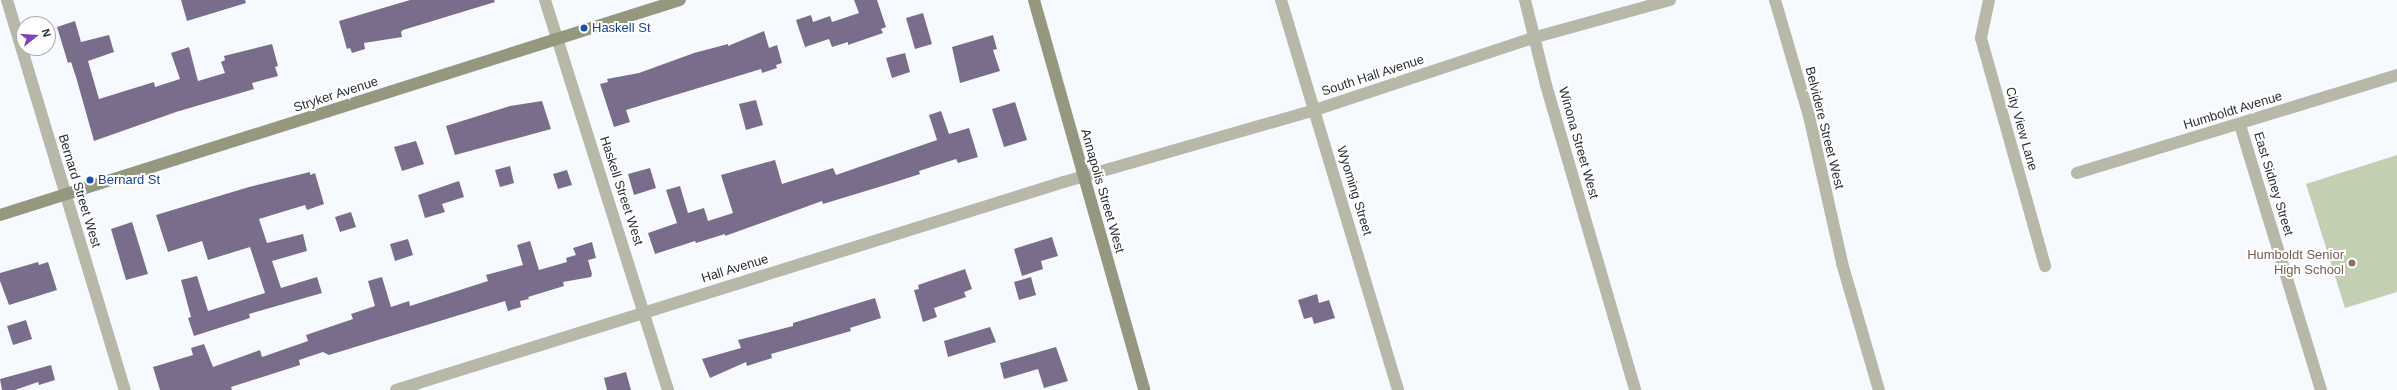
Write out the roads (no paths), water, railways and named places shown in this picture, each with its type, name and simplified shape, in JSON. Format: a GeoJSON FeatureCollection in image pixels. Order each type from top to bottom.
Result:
{"type":"FeatureCollection","features":[{"type":"Feature","properties":{"kind":"street","name":"Bernard Street West"},"geometry":{"type":"LineString","coordinates":[[7,0],[125,390]]}},
{"type":"Feature","properties":{"kind":"street","name":"Haskell Street West"},"geometry":{"type":"LineString","coordinates":[[545,0],[645,312],[668,390]]}},
{"type":"Feature","properties":{"kind":"street","name":"Stryker Avenue"},"geometry":{"type":"LineString","coordinates":[[0,215],[680,0]]}},
{"type":"Feature","properties":{"kind":"street","name":"Annapolis Street West"},"geometry":{"type":"LineString","coordinates":[[1034,0],[1144,390]]}},
{"type":"Feature","properties":{"kind":"street","name":"Wyoming Street"},"geometry":{"type":"LineString","coordinates":[[1281,0],[1398,390]]}},
{"type":"Feature","properties":{"kind":"street","name":"Winona Street West"},"geometry":{"type":"LineString","coordinates":[[1525,0],[1536,37],[1546,85],[1635,390]]}},
{"type":"Feature","properties":{"kind":"street","name":"South Hall Avenue"},"geometry":{"type":"LineString","coordinates":[[1083,176],[1315,110],[1536,37],[1670,0]]}},
{"type":"Feature","properties":{"kind":"street","name":"Belvidere Street West"},"geometry":{"type":"LineString","coordinates":[[1775,0],[1809,116],[1842,263],[1879,390]]}},
{"type":"Feature","properties":{"kind":"street","name":"City View Lane"},"geometry":{"type":"LineString","coordinates":[[1989,0],[1981,38],[2045,266]]}},
{"type":"Feature","properties":{"kind":"street","name":"Humboldt Avenue"},"geometry":{"type":"LineString","coordinates":[[2077,173],[2240,125],[2397,75]]}},
{"type":"Feature","properties":{"kind":"street","name":"East Sidney Street"},"geometry":{"type":"LineString","coordinates":[[2240,125],[2322,390]]}},
{"type":"Feature","properties":{"kind":"street","name":"Hall Avenue"},"geometry":{"type":"LineString","coordinates":[[396,390],[1083,176]]}},
{"type":"Feature","properties":{"kind":"place","name":"Haskell St"},"geometry":{"type":"Point","coordinates":[584,28]}},
{"type":"Feature","properties":{"kind":"place","name":"Bernard St"},"geometry":{"type":"Point","coordinates":[90,180]}},
{"type":"Feature","properties":{"kind":"place","name":"Humboldt Senior High School"},"geometry":{"type":"Point","coordinates":[2352,263]}}]}
